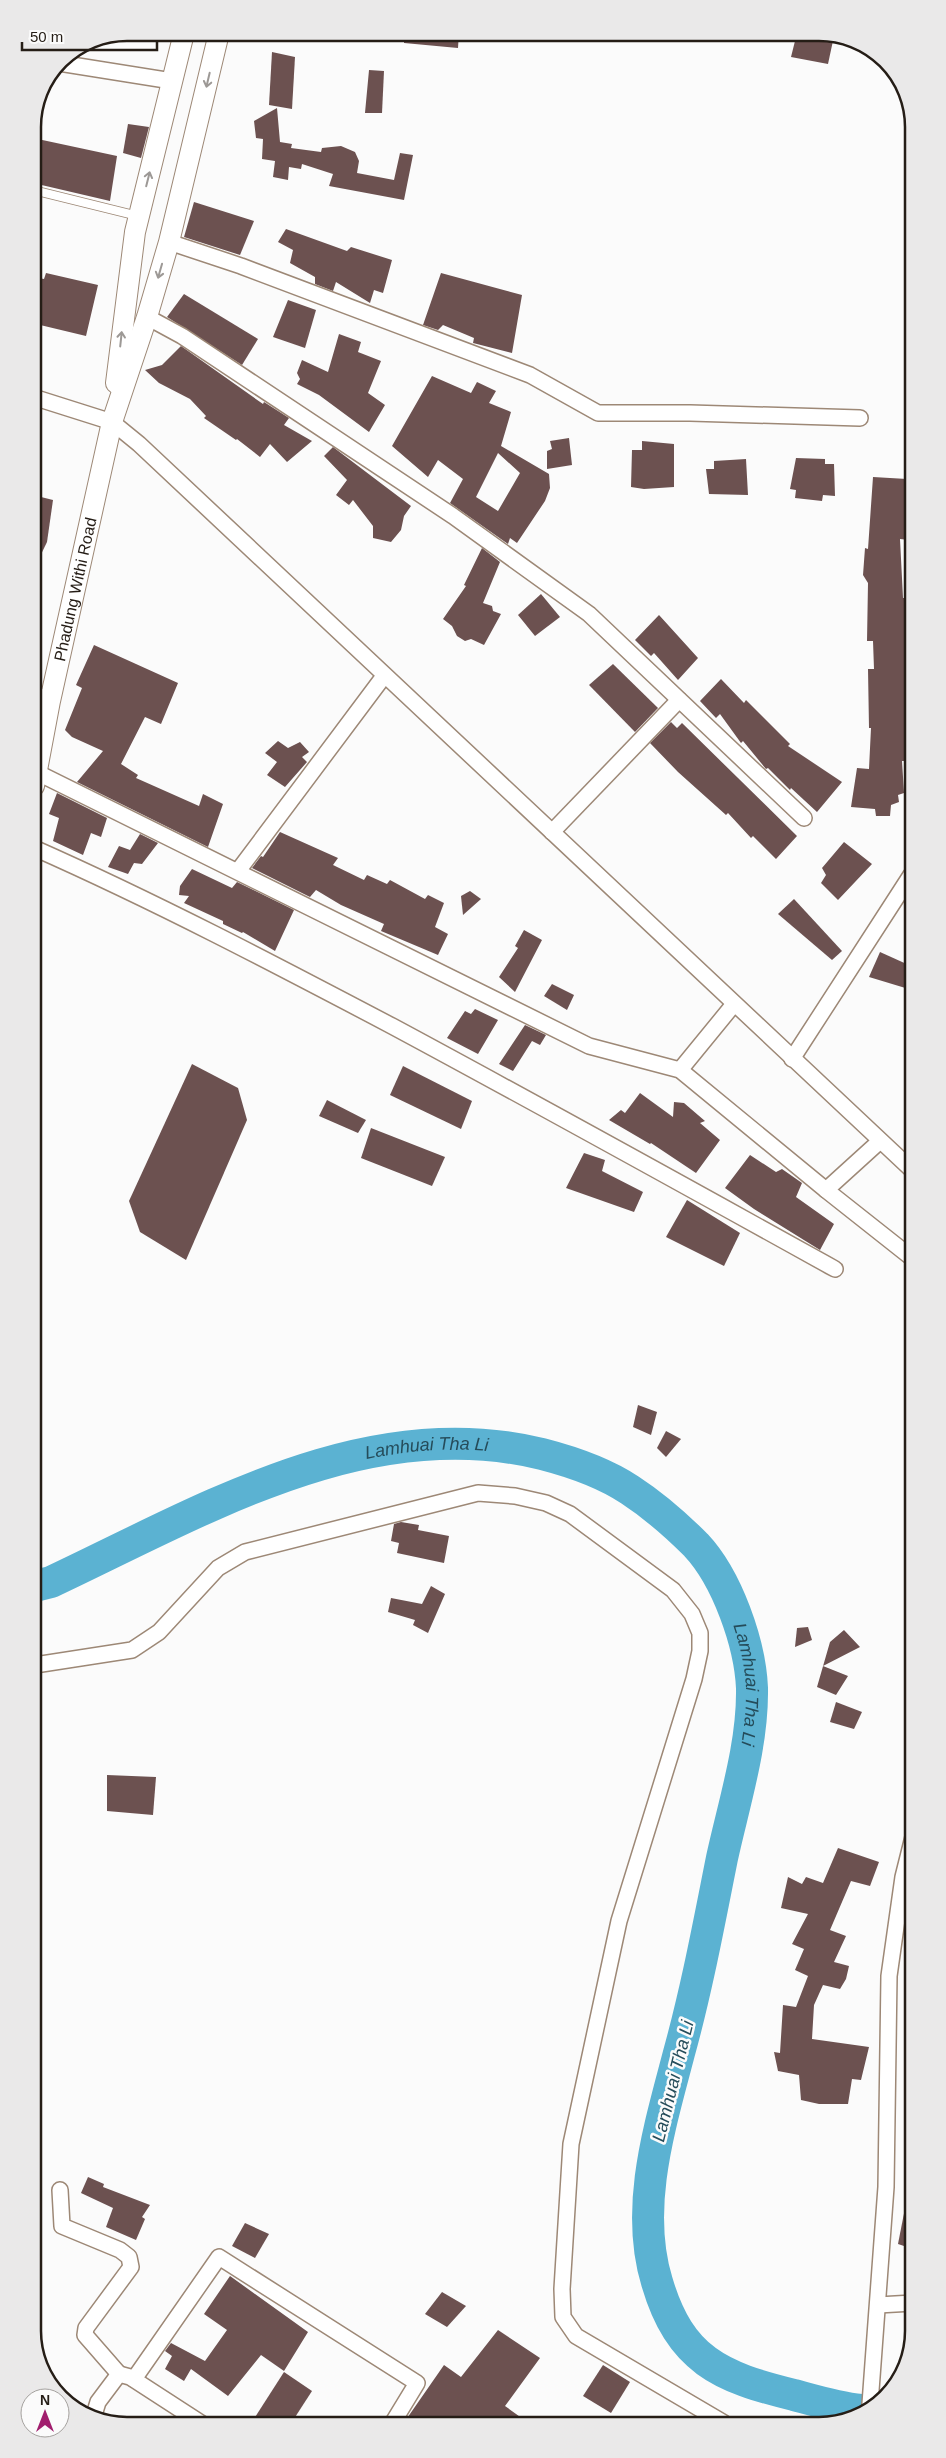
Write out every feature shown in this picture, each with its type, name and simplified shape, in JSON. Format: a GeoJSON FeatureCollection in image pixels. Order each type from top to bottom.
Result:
{"type":"FeatureCollection","features":[{"type":"Feature","properties":{"kind":"main road"},"geometry":{"type":"LineString","coordinates":[[112,422],[126,297],[139,216],[182,41]]}},
{"type":"Feature","properties":{"kind":"main road"},"geometry":{"type":"LineString","coordinates":[[112,422],[169,242],[217,41]]}},
{"type":"Feature","properties":{"kind":"main road","name":"Phadung Withi Road"},"geometry":{"type":"LineString","coordinates":[[42,697],[112,422]]}},
{"type":"Feature","properties":{"kind":"street"},"geometry":{"type":"LineString","coordinates":[[70,65],[172,81]]}},
{"type":"Feature","properties":{"kind":"street"},"geometry":{"type":"LineString","coordinates":[[169,242],[241,266],[530,375],[598,413],[690,413],[860,418]]}},
{"type":"Feature","properties":{"kind":"street"},"geometry":{"type":"LineString","coordinates":[[147,316],[182,336],[469,527],[589,614],[804,818]]}},
{"type":"Feature","properties":{"kind":"street"},"geometry":{"type":"LineString","coordinates":[[41,400],[112,422],[139,444],[905,1164]]}},
{"type":"Feature","properties":{"kind":"street"},"geometry":{"type":"LineString","coordinates":[[238,871],[384,676]]}},
{"type":"Feature","properties":{"kind":"street"},"geometry":{"type":"LineString","coordinates":[[552,832],[679,700]]}},
{"type":"Feature","properties":{"kind":"street"},"geometry":{"type":"LineString","coordinates":[[41,782],[238,871],[589,1046],[680,1070],[905,1252]]}},
{"type":"Feature","properties":{"kind":"street"},"geometry":{"type":"LineString","coordinates":[[41,851],[103,879],[286,970],[578,1126],[835,1268]]}},
{"type":"Feature","properties":{"kind":"street"},"geometry":{"type":"LineString","coordinates":[[792,1059],[905,883]]}},
{"type":"Feature","properties":{"kind":"street"},"geometry":{"type":"LineString","coordinates":[[680,1070],[734,1004]]}},
{"type":"Feature","properties":{"kind":"street"},"geometry":{"type":"LineString","coordinates":[[826,1190],[880,1141]]}},
{"type":"Feature","properties":{"kind":"street"},"geometry":{"type":"LineString","coordinates":[[41,1664],[132,1650],[159,1632],[218,1568],[245,1552],[478,1493],[515,1496],[546,1503],[570,1514],[673,1590],[692,1614],[700,1632],[700,1651],[694,1679],[619,1921],[571,2144],[562,2289],[563,2317],[576,2336],[714,2417]]}},
{"type":"Feature","properties":{"kind":"street"},"geometry":{"type":"LineString","coordinates":[[870,2398],[887,2177],[889,1976],[905,1869]]}},
{"type":"Feature","properties":{"kind":"street"},"geometry":{"type":"LineString","coordinates":[[60,2190],[62,2226],[120,2250],[129,2257],[131,2267],[86,2328],[85,2335],[119,2374],[134,2379],[192,2417]]}},
{"type":"Feature","properties":{"kind":"street"},"geometry":{"type":"LineString","coordinates":[[134,2379],[218,2257],[417,2384],[396,2417]]}},
{"type":"Feature","properties":{"kind":"street"},"geometry":{"type":"LineString","coordinates":[[877,2310],[905,2305]]}},
{"type":"Feature","properties":{"kind":"street"},"geometry":{"type":"LineString","coordinates":[[95,2410],[98,2402],[119,2374]]}},
{"type":"Feature","properties":{"kind":"lane"},"geometry":{"type":"LineString","coordinates":[[41,192],[139,216]]}},
{"type":"Feature","properties":{"kind":"building"},"geometry":{"type":"Polygon","coordinates":[[[404,41],[458,41],[458,48],[404,43],[404,41]]]}},
{"type":"Feature","properties":{"kind":"building"},"geometry":{"type":"Polygon","coordinates":[[[795,41],[833,43],[828,64],[791,57],[795,41]]]}},
{"type":"Feature","properties":{"kind":"building"},"geometry":{"type":"Polygon","coordinates":[[[272,52],[295,57],[292,109],[269,105],[272,52]]]}},
{"type":"Feature","properties":{"kind":"building"},"geometry":{"type":"Polygon","coordinates":[[[369,70],[384,71],[382,113],[365,113],[369,70]]]}},
{"type":"Feature","properties":{"kind":"building"},"geometry":{"type":"Polygon","coordinates":[[[277,108],[280,142],[292,144],[291,148],[321,152],[322,148],[341,146],[355,152],[359,161],[357,173],[394,180],[400,153],[413,155],[404,200],[329,186],[333,174],[302,164],[301,169],[289,167],[288,180],[273,177],[275,161],[262,159],[263,139],[256,138],[254,121],[277,108]]]}},
{"type":"Feature","properties":{"kind":"building"},"geometry":{"type":"Polygon","coordinates":[[[128,124],[149,127],[141,158],[123,153],[128,124]]]}},
{"type":"Feature","properties":{"kind":"building"},"geometry":{"type":"Polygon","coordinates":[[[41,140],[117,156],[110,201],[41,185],[41,140]]]}},
{"type":"Feature","properties":{"kind":"building"},"geometry":{"type":"Polygon","coordinates":[[[194,202],[254,221],[240,255],[184,237],[194,202]]]}},
{"type":"Feature","properties":{"kind":"building"},"geometry":{"type":"Polygon","coordinates":[[[286,229],[347,251],[351,247],[392,260],[383,293],[374,290],[370,303],[336,282],[333,291],[315,284],[315,277],[290,263],[293,250],[278,242],[286,229]]]}},
{"type":"Feature","properties":{"kind":"building"},"geometry":{"type":"Polygon","coordinates":[[[46,273],[98,285],[86,336],[41,325],[41,278],[44,279],[46,273]]]}},
{"type":"Feature","properties":{"kind":"building"},"geometry":{"type":"Polygon","coordinates":[[[441,273],[522,295],[512,353],[473,343],[474,338],[443,325],[438,330],[423,325],[441,273]]]}},
{"type":"Feature","properties":{"kind":"building"},"geometry":{"type":"Polygon","coordinates":[[[184,294],[258,339],[242,365],[167,317],[184,294]]]}},
{"type":"Feature","properties":{"kind":"building"},"geometry":{"type":"Polygon","coordinates":[[[288,300],[316,310],[305,348],[273,337],[288,300]]]}},
{"type":"Feature","properties":{"kind":"building"},"geometry":{"type":"Polygon","coordinates":[[[339,334],[361,342],[358,352],[381,361],[368,393],[385,405],[369,432],[319,395],[297,384],[300,379],[297,373],[302,360],[328,372],[339,334]]]}},
{"type":"Feature","properties":{"kind":"building"},"geometry":{"type":"Polygon","coordinates":[[[181,346],[263,404],[264,402],[289,418],[284,425],[312,441],[287,462],[270,444],[260,457],[237,439],[204,418],[206,416],[190,399],[159,383],[145,370],[162,365],[181,346]]]}},
{"type":"Feature","properties":{"kind":"building"},"geometry":{"type":"Polygon","coordinates":[[[432,376],[471,393],[477,382],[496,391],[489,403],[511,412],[501,446],[549,474],[550,488],[545,501],[517,543],[510,538],[508,544],[450,503],[463,479],[438,460],[428,477],[392,446],[432,376]],[[498,453],[476,497],[498,511],[520,473],[498,453]]]}},
{"type":"Feature","properties":{"kind":"building"},"geometry":{"type":"Polygon","coordinates":[[[569,438],[572,465],[547,469],[547,451],[552,449],[550,441],[569,438]]]}},
{"type":"Feature","properties":{"kind":"building"},"geometry":{"type":"Polygon","coordinates":[[[642,441],[674,444],[674,487],[644,489],[631,487],[632,450],[642,450],[642,441]]]}},
{"type":"Feature","properties":{"kind":"building"},"geometry":{"type":"Polygon","coordinates":[[[333,447],[411,506],[404,516],[401,530],[391,542],[373,538],[373,526],[353,500],[349,505],[336,495],[347,480],[324,456],[333,447]]]}},
{"type":"Feature","properties":{"kind":"building"},"geometry":{"type":"Polygon","coordinates":[[[796,458],[825,459],[825,464],[834,464],[835,496],[823,495],[822,501],[795,498],[796,490],[790,489],[796,458]]]}},
{"type":"Feature","properties":{"kind":"building"},"geometry":{"type":"Polygon","coordinates":[[[746,459],[748,495],[709,494],[706,469],[714,469],[714,461],[746,459]]]}},
{"type":"Feature","properties":{"kind":"building"},"geometry":{"type":"Polygon","coordinates":[[[873,477],[905,479],[905,540],[900,539],[903,598],[905,598],[905,761],[902,761],[904,793],[898,795],[899,802],[891,805],[890,816],[876,816],[875,809],[851,807],[857,768],[869,769],[871,728],[869,728],[868,669],[874,669],[873,641],[867,641],[868,583],[863,575],[865,548],[868,549],[873,477]]]}},
{"type":"Feature","properties":{"kind":"building"},"geometry":{"type":"Polygon","coordinates":[[[41,497],[53,500],[47,542],[41,554],[41,497]]]}},
{"type":"Feature","properties":{"kind":"building"},"geometry":{"type":"Polygon","coordinates":[[[482,548],[500,562],[483,603],[492,606],[493,611],[501,614],[484,645],[471,639],[465,641],[457,636],[452,626],[443,619],[466,586],[464,585],[482,548]]]}},
{"type":"Feature","properties":{"kind":"building"},"geometry":{"type":"Polygon","coordinates":[[[541,594],[560,617],[535,636],[518,615],[541,594]]]}},
{"type":"Feature","properties":{"kind":"building"},"geometry":{"type":"Polygon","coordinates":[[[659,615],[698,658],[678,680],[654,653],[651,656],[635,640],[659,615]]]}},
{"type":"Feature","properties":{"kind":"building"},"geometry":{"type":"Polygon","coordinates":[[[94,645],[178,683],[161,724],[145,717],[121,764],[138,775],[136,778],[199,806],[203,794],[223,804],[208,847],[77,782],[103,751],[72,737],[65,730],[82,688],[76,685],[94,645]]]}},
{"type":"Feature","properties":{"kind":"building"},"geometry":{"type":"Polygon","coordinates":[[[613,664],[658,708],[635,732],[589,685],[613,664]]]}},
{"type":"Feature","properties":{"kind":"building"},"geometry":{"type":"Polygon","coordinates":[[[721,679],[744,703],[746,700],[790,744],[788,746],[842,782],[817,812],[791,788],[790,790],[768,768],[766,769],[743,741],[741,743],[720,714],[716,718],[700,701],[721,679]]]}},
{"type":"Feature","properties":{"kind":"building"},"geometry":{"type":"Polygon","coordinates":[[[671,722],[677,728],[682,723],[797,836],[776,859],[753,836],[751,838],[728,813],[726,815],[678,772],[650,743],[671,722]]]}},
{"type":"Feature","properties":{"kind":"building"},"geometry":{"type":"Polygon","coordinates":[[[278,741],[288,748],[300,742],[309,752],[302,757],[307,762],[285,787],[267,775],[277,762],[265,753],[278,741]]]}},
{"type":"Feature","properties":{"kind":"building"},"geometry":{"type":"Polygon","coordinates":[[[57,793],[107,818],[101,837],[91,833],[83,855],[53,841],[59,818],[49,814],[57,793]]]}},
{"type":"Feature","properties":{"kind":"building"},"geometry":{"type":"Polygon","coordinates":[[[280,832],[338,858],[333,865],[364,880],[367,875],[387,884],[390,880],[425,899],[428,895],[444,903],[435,927],[448,934],[438,955],[381,931],[384,924],[341,905],[316,890],[310,897],[252,868],[261,856],[263,857],[280,832]]]}},
{"type":"Feature","properties":{"kind":"building"},"geometry":{"type":"Polygon","coordinates":[[[140,834],[158,843],[142,864],[134,863],[128,874],[108,867],[119,846],[130,850],[140,834]]]}},
{"type":"Feature","properties":{"kind":"building"},"geometry":{"type":"Polygon","coordinates":[[[844,842],[872,864],[838,900],[821,883],[826,875],[822,868],[844,842]]]}},
{"type":"Feature","properties":{"kind":"building"},"geometry":{"type":"Polygon","coordinates":[[[192,869],[232,888],[237,882],[294,910],[275,951],[243,932],[223,924],[223,921],[184,903],[189,896],[179,895],[180,886],[192,869]]]}},
{"type":"Feature","properties":{"kind":"building"},"geometry":{"type":"Polygon","coordinates":[[[470,891],[481,899],[463,915],[461,896],[470,891]]]}},
{"type":"Feature","properties":{"kind":"building"},"geometry":{"type":"Polygon","coordinates":[[[794,899],[842,951],[832,960],[778,914],[794,899]]]}},
{"type":"Feature","properties":{"kind":"building"},"geometry":{"type":"Polygon","coordinates":[[[524,930],[542,940],[515,992],[499,977],[518,948],[515,946],[524,930]]]}},
{"type":"Feature","properties":{"kind":"building"},"geometry":{"type":"Polygon","coordinates":[[[880,952],[905,963],[905,988],[869,977],[880,952]]]}},
{"type":"Feature","properties":{"kind":"building"},"geometry":{"type":"Polygon","coordinates":[[[552,984],[574,995],[567,1010],[544,996],[552,984]]]}},
{"type":"Feature","properties":{"kind":"building"},"geometry":{"type":"Polygon","coordinates":[[[475,1009],[498,1020],[478,1054],[447,1038],[465,1011],[471,1014],[475,1009]]]}},
{"type":"Feature","properties":{"kind":"building"},"geometry":{"type":"Polygon","coordinates":[[[525,1025],[546,1035],[540,1045],[532,1041],[513,1071],[499,1064],[525,1025]]]}},
{"type":"Feature","properties":{"kind":"building"},"geometry":{"type":"Polygon","coordinates":[[[192,1064],[238,1088],[247,1120],[186,1260],[140,1232],[129,1201],[192,1064]]]}},
{"type":"Feature","properties":{"kind":"building"},"geometry":{"type":"Polygon","coordinates":[[[403,1066],[472,1101],[461,1129],[390,1095],[403,1066]]]}},
{"type":"Feature","properties":{"kind":"building"},"geometry":{"type":"Polygon","coordinates":[[[640,1093],[673,1117],[674,1102],[684,1103],[705,1121],[700,1123],[720,1140],[696,1173],[651,1143],[609,1120],[621,1110],[625,1113],[640,1093]]]}},
{"type":"Feature","properties":{"kind":"building"},"geometry":{"type":"Polygon","coordinates":[[[327,1100],[366,1120],[358,1133],[319,1116],[327,1100]]]}},
{"type":"Feature","properties":{"kind":"building"},"geometry":{"type":"Polygon","coordinates":[[[371,1128],[445,1157],[432,1186],[361,1158],[371,1128]]]}},
{"type":"Feature","properties":{"kind":"building"},"geometry":{"type":"Polygon","coordinates":[[[584,1153],[605,1160],[602,1171],[643,1192],[634,1212],[566,1188],[584,1153]]]}},
{"type":"Feature","properties":{"kind":"building"},"geometry":{"type":"Polygon","coordinates":[[[750,1155],[776,1172],[782,1169],[802,1183],[796,1197],[834,1224],[820,1250],[754,1209],[725,1188],[750,1155]]]}},
{"type":"Feature","properties":{"kind":"building"},"geometry":{"type":"Polygon","coordinates":[[[687,1200],[740,1233],[724,1266],[666,1237],[687,1200]]]}},
{"type":"Feature","properties":{"kind":"building"},"geometry":{"type":"Polygon","coordinates":[[[638,1405],[657,1412],[651,1435],[633,1427],[638,1405]]]}},
{"type":"Feature","properties":{"kind":"building"},"geometry":{"type":"Polygon","coordinates":[[[666,1431],[681,1439],[666,1457],[657,1448],[666,1431]]]}},
{"type":"Feature","properties":{"kind":"building"},"geometry":{"type":"Polygon","coordinates":[[[401,1522],[419,1525],[418,1530],[449,1536],[444,1563],[397,1553],[399,1543],[391,1541],[394,1524],[401,1522]]]}},
{"type":"Feature","properties":{"kind":"building"},"geometry":{"type":"Polygon","coordinates":[[[431,1586],[445,1594],[428,1633],[413,1625],[415,1620],[388,1612],[391,1598],[422,1604],[431,1586]]]}},
{"type":"Feature","properties":{"kind":"building"},"geometry":{"type":"Polygon","coordinates":[[[808,1627],[812,1640],[795,1647],[797,1628],[808,1627]]]}},
{"type":"Feature","properties":{"kind":"building"},"geometry":{"type":"Polygon","coordinates":[[[844,1630],[860,1647],[823,1666],[830,1642],[844,1630]]]}},
{"type":"Feature","properties":{"kind":"building"},"geometry":{"type":"Polygon","coordinates":[[[823,1666],[848,1676],[836,1695],[817,1687],[823,1666]]]}},
{"type":"Feature","properties":{"kind":"building"},"geometry":{"type":"Polygon","coordinates":[[[836,1702],[862,1712],[854,1729],[830,1722],[836,1702]]]}},
{"type":"Feature","properties":{"kind":"building"},"geometry":{"type":"Polygon","coordinates":[[[107,1775],[156,1777],[153,1815],[107,1811],[107,1775]]]}},
{"type":"Feature","properties":{"kind":"building"},"geometry":{"type":"Polygon","coordinates":[[[838,1848],[879,1862],[870,1886],[851,1881],[830,1930],[846,1936],[834,1962],[849,1966],[846,1979],[840,1989],[823,1985],[814,2005],[812,2039],[869,2047],[861,2080],[852,2079],[848,2104],[819,2104],[801,2100],[799,2075],[778,2071],[774,2052],[780,2053],[783,2005],[796,2007],[808,1976],[795,1970],[804,1949],[792,1944],[808,1914],[781,1908],[788,1877],[802,1884],[806,1877],[823,1883],[838,1848]]]}},
{"type":"Feature","properties":{"kind":"building"},"geometry":{"type":"Polygon","coordinates":[[[88,2177],[104,2184],[103,2187],[150,2205],[142,2217],[145,2219],[136,2240],[106,2227],[113,2208],[81,2193],[88,2177]]]}},
{"type":"Feature","properties":{"kind":"building"},"geometry":{"type":"Polygon","coordinates":[[[905,2208],[905,2246],[898,2244],[905,2208]]]}},
{"type":"Feature","properties":{"kind":"building"},"geometry":{"type":"Polygon","coordinates":[[[245,2223],[269,2234],[255,2258],[232,2246],[245,2223]]]}},
{"type":"Feature","properties":{"kind":"building"},"geometry":{"type":"Polygon","coordinates":[[[230,2276],[308,2332],[284,2371],[261,2355],[228,2396],[191,2369],[184,2381],[165,2369],[172,2356],[165,2351],[171,2343],[205,2361],[227,2330],[204,2314],[230,2276]]]}},
{"type":"Feature","properties":{"kind":"building"},"geometry":{"type":"Polygon","coordinates":[[[442,2292],[466,2306],[447,2327],[425,2314],[442,2292]]]}},
{"type":"Feature","properties":{"kind":"building"},"geometry":{"type":"Polygon","coordinates":[[[498,2330],[540,2358],[505,2406],[520,2417],[408,2417],[444,2365],[461,2377],[498,2330]]]}},
{"type":"Feature","properties":{"kind":"building"},"geometry":{"type":"Polygon","coordinates":[[[603,2365],[630,2382],[611,2413],[583,2396],[603,2365]]]}},
{"type":"Feature","properties":{"kind":"building"},"geometry":{"type":"Polygon","coordinates":[[[284,2372],[312,2391],[295,2417],[255,2417],[284,2372]]]}},
{"type":"Feature","properties":{"kind":"waterway","name":"Lamhuai Tha Li"},"geometry":{"type":"LineString","coordinates":[[41,1584],[51,1582],[227,1499],[288,1475],[350,1457],[413,1446],[477,1444],[542,1454],[576,1464],[609,1478],[630,1490],[664,1516],[696,1545],[718,1575],[742,1632],[750,1670],[752,1688],[751,1709],[742,1774],[722,1858],[697,1980],[664,2109],[652,2167],[648,2225],[651,2254],[657,2282],[666,2309],[678,2330],[691,2347],[706,2361],[724,2372],[745,2381],[853,2409]]}}]}
